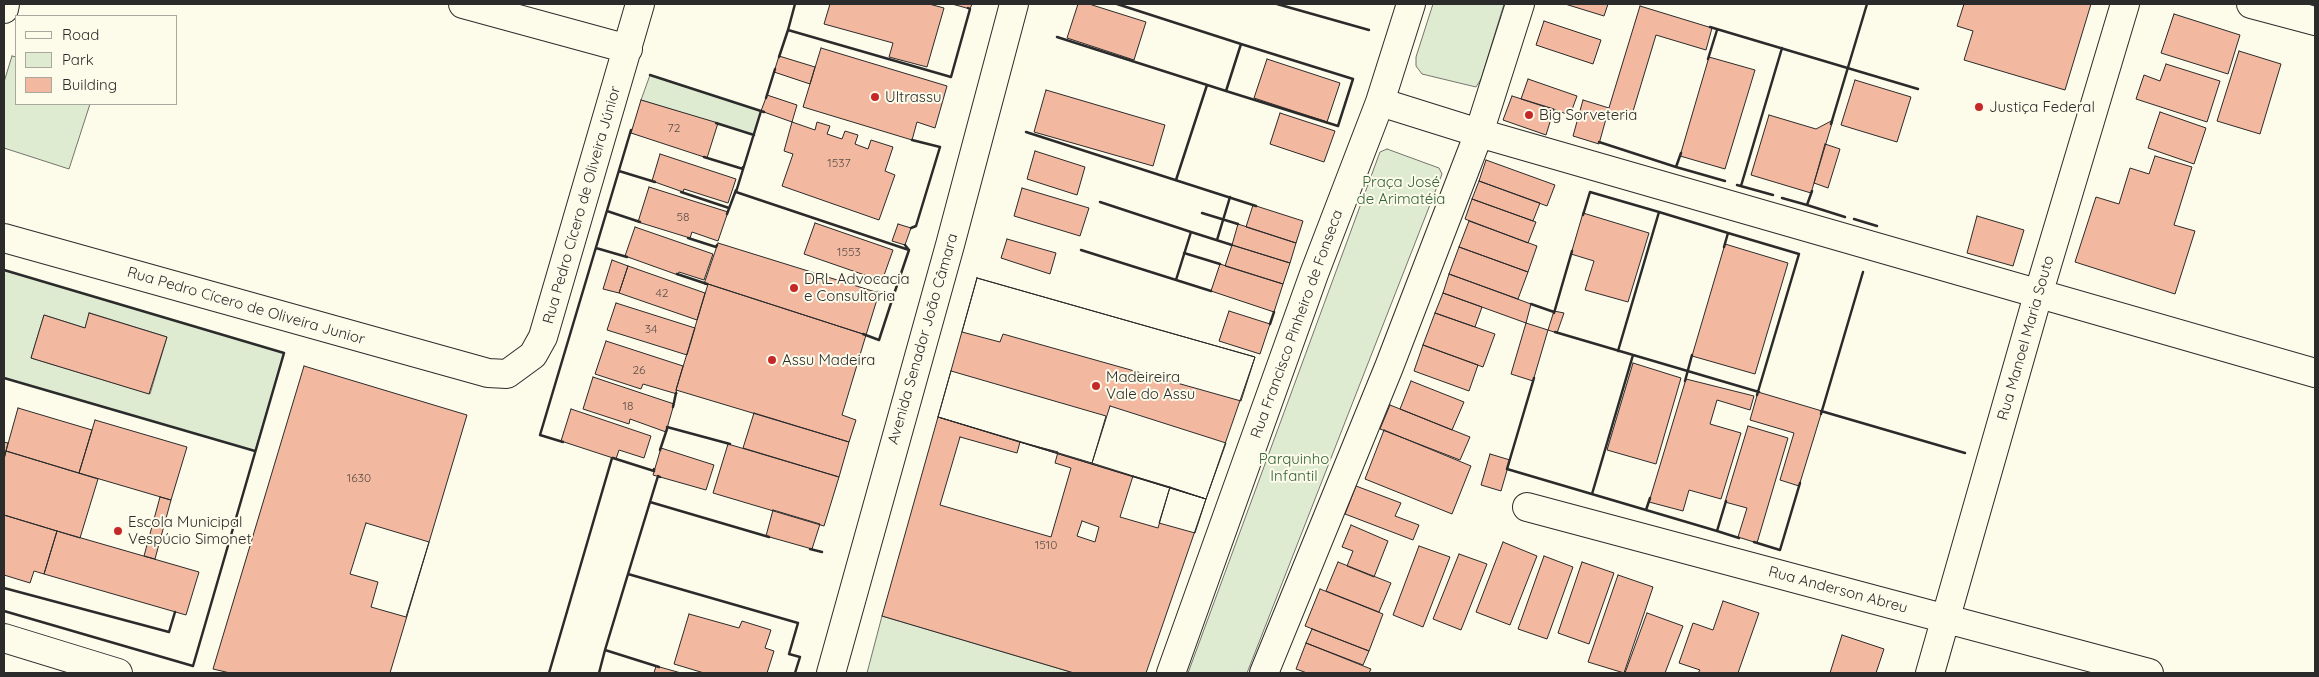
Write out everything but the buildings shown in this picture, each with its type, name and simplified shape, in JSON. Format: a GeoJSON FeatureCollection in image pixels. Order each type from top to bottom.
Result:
{"type":"FeatureCollection","features":[{"type":"Feature","properties":{"kind":"street"},"geometry":{"type":"LineString","coordinates":[[4,9],[5,4]]}},
{"type":"Feature","properties":{"kind":"street"},"geometry":{"type":"LineString","coordinates":[[463,4],[628,49]]}},
{"type":"Feature","properties":{"kind":"street","name":"Rua Pedro Cícero de Oliveira Júnior"},"geometry":{"type":"LineString","coordinates":[[488,373],[507,374],[520,367],[533,355],[543,336],[640,4]]}},
{"type":"Feature","properties":{"kind":"street","name":"Avenida Senador João Câmara"},"geometry":{"type":"LineString","coordinates":[[831,673],[950,245],[1014,4]]}},
{"type":"Feature","properties":{"kind":"street","name":"Rua Francisco Pinheiro de Fonseca"},"geometry":{"type":"LineString","coordinates":[[1171,673],[1314,274],[1380,102],[1411,4]]}},
{"type":"Feature","properties":{"kind":"street"},"geometry":{"type":"LineString","coordinates":[[1264,673],[1389,367],[1479,133],[1520,4]]}},
{"type":"Feature","properties":{"kind":"street","name":"Rua Manoel Maria Souto"},"geometry":{"type":"LineString","coordinates":[[1930,673],[2038,295],[2125,4]]}},
{"type":"Feature","properties":{"kind":"street"},"geometry":{"type":"LineString","coordinates":[[2251,4],[2315,21]]}},
{"type":"Feature","properties":{"kind":"street"},"geometry":{"type":"LineString","coordinates":[[1380,102],[1479,133],[2315,373]]}},
{"type":"Feature","properties":{"kind":"street","name":"Rua Pedro Cícero de Oliveira Junior"},"geometry":{"type":"LineString","coordinates":[[4,238],[488,373]]}},
{"type":"Feature","properties":{"kind":"street","name":"Rua Anderson Abreu"},"geometry":{"type":"LineString","coordinates":[[1526,507],[2149,673]]}},
{"type":"Feature","properties":{"kind":"street"},"geometry":{"type":"LineString","coordinates":[[4,638],[118,673]]}},
{"type":"Feature","properties":{"kind":"green space"},"geometry":{"type":"Polygon","coordinates":[[[1433,4],[1504,4],[1481,79],[1476,87],[1422,74],[1416,66],[1416,57],[1433,4]]]}},
{"type":"Feature","properties":{"kind":"green space"},"geometry":{"type":"Polygon","coordinates":[[[12,56],[15,57],[15,105],[90,105],[69,169],[4,148],[4,82],[12,56]]]}},
{"type":"Feature","properties":{"kind":"green space"},"geometry":{"type":"Polygon","coordinates":[[[650,75],[761,111],[754,135],[641,100],[650,75]]]}},
{"type":"Feature","properties":{"kind":"green space","name":"Praça José de Arimatéia"},"geometry":{"type":"Polygon","coordinates":[[[1387,149],[1439,168],[1442,174],[1247,673],[1188,673],[1380,152],[1387,149]]]}},
{"type":"Feature","properties":{"kind":"green space"},"geometry":{"type":"Polygon","coordinates":[[[4,270],[284,353],[255,451],[4,378],[4,270]],[[90,313],[85,328],[44,315],[31,358],[150,394],[167,337],[90,313]]]}},
{"type":"Feature","properties":{"kind":"green space"},"geometry":{"type":"Polygon","coordinates":[[[882,616],[1074,673],[867,673],[882,616]]]}},
{"type":"Feature","properties":{"kind":"wall"},"geometry":{"type":"LineString","coordinates":[[795,4],[788,30],[951,77],[970,9],[968,8]]}},
{"type":"Feature","properties":{"kind":"wall"},"geometry":{"type":"LineString","coordinates":[[1117,4],[1241,44]]}},
{"type":"Feature","properties":{"kind":"wall"},"geometry":{"type":"LineString","coordinates":[[1277,4],[1369,30]]}},
{"type":"Feature","properties":{"kind":"wall"},"geometry":{"type":"LineString","coordinates":[[1831,124],[1867,4]]}},
{"type":"Feature","properties":{"kind":"wall"},"geometry":{"type":"LineString","coordinates":[[1710,27],[1918,89]]}},
{"type":"Feature","properties":{"kind":"wall"},"geometry":{"type":"LineString","coordinates":[[779,57],[788,30]]}},
{"type":"Feature","properties":{"kind":"wall"},"geometry":{"type":"LineString","coordinates":[[1708,59],[1717,30]]}},
{"type":"Feature","properties":{"kind":"wall"},"geometry":{"type":"LineString","coordinates":[[1057,37],[1226,91]]}},
{"type":"Feature","properties":{"kind":"wall"},"geometry":{"type":"LineString","coordinates":[[1241,44],[1353,79],[1338,126],[1226,91],[1241,44]]}},
{"type":"Feature","properties":{"kind":"wall"},"geometry":{"type":"LineString","coordinates":[[1741,186],[1782,48]]}},
{"type":"Feature","properties":{"kind":"wall"},"geometry":{"type":"LineString","coordinates":[[766,98],[775,69]]}},
{"type":"Feature","properties":{"kind":"wall"},"geometry":{"type":"LineString","coordinates":[[650,75],[761,111]]}},
{"type":"Feature","properties":{"kind":"wall"},"geometry":{"type":"LineString","coordinates":[[1176,180],[1207,85]]}},
{"type":"Feature","properties":{"kind":"wall"},"geometry":{"type":"LineString","coordinates":[[764,112],[761,111],[736,192],[909,250],[905,245]]}},
{"type":"Feature","properties":{"kind":"wall"},"geometry":{"type":"LineString","coordinates":[[716,123],[754,135]]}},
{"type":"Feature","properties":{"kind":"wall"},"geometry":{"type":"LineString","coordinates":[[563,442],[540,435],[631,130]]}},
{"type":"Feature","properties":{"kind":"wall"},"geometry":{"type":"LineString","coordinates":[[1026,132],[1256,206]]}},
{"type":"Feature","properties":{"kind":"wall"},"geometry":{"type":"LineString","coordinates":[[911,228],[916,226],[940,147],[912,140]]}},
{"type":"Feature","properties":{"kind":"wall"},"geometry":{"type":"LineString","coordinates":[[1599,142],[1676,167]]}},
{"type":"Feature","properties":{"kind":"wall"},"geometry":{"type":"LineString","coordinates":[[1681,153],[1676,167],[1725,181]]}},
{"type":"Feature","properties":{"kind":"wall"},"geometry":{"type":"LineString","coordinates":[[704,157],[743,169],[743,167]]}},
{"type":"Feature","properties":{"kind":"wall"},"geometry":{"type":"LineString","coordinates":[[619,171],[655,182]]}},
{"type":"Feature","properties":{"kind":"wall"},"geometry":{"type":"LineString","coordinates":[[1737,185],[1773,195]]}},
{"type":"Feature","properties":{"kind":"wall"},"geometry":{"type":"LineString","coordinates":[[727,214],[736,190]]}},
{"type":"Feature","properties":{"kind":"wall"},"geometry":{"type":"LineString","coordinates":[[1812,191],[1807,205],[1845,217]]}},
{"type":"Feature","properties":{"kind":"wall"},"geometry":{"type":"LineString","coordinates":[[681,192],[729,208]]}},
{"type":"Feature","properties":{"kind":"wall"},"geometry":{"type":"LineString","coordinates":[[1583,215],[1590,192],[1659,212],[1618,351]]}},
{"type":"Feature","properties":{"kind":"wall"},"geometry":{"type":"LineString","coordinates":[[1217,240],[1230,197]]}},
{"type":"Feature","properties":{"kind":"wall"},"geometry":{"type":"LineString","coordinates":[[1782,198],[1807,205]]}},
{"type":"Feature","properties":{"kind":"wall"},"geometry":{"type":"LineString","coordinates":[[1100,202],[1191,232]]}},
{"type":"Feature","properties":{"kind":"wall"},"geometry":{"type":"LineString","coordinates":[[607,211],[640,222]]}},
{"type":"Feature","properties":{"kind":"wall"},"geometry":{"type":"LineString","coordinates":[[1659,212],[1728,233]]}},
{"type":"Feature","properties":{"kind":"wall"},"geometry":{"type":"LineString","coordinates":[[1202,213],[1238,224]]}},
{"type":"Feature","properties":{"kind":"wall"},"geometry":{"type":"LineString","coordinates":[[1854,219],[1877,226]]}},
{"type":"Feature","properties":{"kind":"wall"},"geometry":{"type":"LineString","coordinates":[[1176,280],[1191,232],[1232,245]]}},
{"type":"Feature","properties":{"kind":"wall"},"geometry":{"type":"LineString","coordinates":[[1724,247],[1728,233],[1799,254],[1757,395]]}},
{"type":"Feature","properties":{"kind":"wall"},"geometry":{"type":"LineString","coordinates":[[688,238],[716,247],[717,245]]}},
{"type":"Feature","properties":{"kind":"wall"},"geometry":{"type":"LineString","coordinates":[[596,248],[627,257]]}},
{"type":"Feature","properties":{"kind":"wall"},"geometry":{"type":"LineString","coordinates":[[878,292],[893,297],[909,250]]}},
{"type":"Feature","properties":{"kind":"wall"},"geometry":{"type":"LineString","coordinates":[[1081,250],[1211,291]]}},
{"type":"Feature","properties":{"kind":"wall"},"geometry":{"type":"LineString","coordinates":[[1554,313],[1572,251]]}},
{"type":"Feature","properties":{"kind":"wall"},"geometry":{"type":"LineString","coordinates":[[1184,253],[1220,264]]}},
{"type":"Feature","properties":{"kind":"wall"},"geometry":{"type":"LineString","coordinates":[[4,270],[284,353],[193,666],[4,611]]}},
{"type":"Feature","properties":{"kind":"wall"},"geometry":{"type":"LineString","coordinates":[[1821,414],[1863,272]]}},
{"type":"Feature","properties":{"kind":"wall"},"geometry":{"type":"LineString","coordinates":[[677,274],[707,284]]}},
{"type":"Feature","properties":{"kind":"wall"},"geometry":{"type":"LineString","coordinates":[[863,334],[879,340],[893,297]]}},
{"type":"Feature","properties":{"kind":"wall"},"geometry":{"type":"LineString","coordinates":[[1531,304],[1554,312]]}},
{"type":"Feature","properties":{"kind":"wall"},"geometry":{"type":"LineString","coordinates":[[1270,324],[1274,312]]}},
{"type":"Feature","properties":{"kind":"wall"},"geometry":{"type":"LineString","coordinates":[[1555,332],[1759,392]]}},
{"type":"Feature","properties":{"kind":"wall"},"geometry":{"type":"LineString","coordinates":[[1592,494],[1633,355]]}},
{"type":"Feature","properties":{"kind":"wall"},"geometry":{"type":"LineString","coordinates":[[1685,381],[1692,355]]}},
{"type":"Feature","properties":{"kind":"wall"},"geometry":{"type":"LineString","coordinates":[[4,378],[255,451]]}},
{"type":"Feature","properties":{"kind":"wall"},"geometry":{"type":"LineString","coordinates":[[1534,378],[1507,469],[1646,510],[1650,498]]}},
{"type":"Feature","properties":{"kind":"wall"},"geometry":{"type":"LineString","coordinates":[[673,407],[676,393]]}},
{"type":"Feature","properties":{"kind":"wall"},"geometry":{"type":"LineString","coordinates":[[1821,411],[1965,453]]}},
{"type":"Feature","properties":{"kind":"wall"},"geometry":{"type":"LineString","coordinates":[[667,427],[730,444]]}},
{"type":"Feature","properties":{"kind":"wall"},"geometry":{"type":"LineString","coordinates":[[660,450],[667,429]]}},
{"type":"Feature","properties":{"kind":"wall"},"geometry":{"type":"LineString","coordinates":[[549,673],[612,458]]}},
{"type":"Feature","properties":{"kind":"wall"},"geometry":{"type":"LineString","coordinates":[[613,458],[654,471],[654,469]]}},
{"type":"Feature","properties":{"kind":"wall"},"geometry":{"type":"LineString","coordinates":[[650,502],[658,476],[660,477]]}},
{"type":"Feature","properties":{"kind":"wall"},"geometry":{"type":"LineString","coordinates":[[1754,542],[1780,550],[1800,483]]}},
{"type":"Feature","properties":{"kind":"wall"},"geometry":{"type":"LineString","coordinates":[[1726,501],[1717,531],[1739,538]]}},
{"type":"Feature","properties":{"kind":"wall"},"geometry":{"type":"LineString","coordinates":[[628,574],[650,502],[769,537]]}},
{"type":"Feature","properties":{"kind":"wall"},"geometry":{"type":"LineString","coordinates":[[1646,510],[1717,531]]}},
{"type":"Feature","properties":{"kind":"wall"},"geometry":{"type":"LineString","coordinates":[[810,549],[822,552]]}},
{"type":"Feature","properties":{"kind":"wall"},"geometry":{"type":"LineString","coordinates":[[605,650],[628,574],[798,623],[789,654],[800,657],[795,673]]}},
{"type":"Feature","properties":{"kind":"wall"},"geometry":{"type":"LineString","coordinates":[[4,588],[169,632],[175,612]]}},
{"type":"Feature","properties":{"kind":"wall"},"geometry":{"type":"LineString","coordinates":[[599,673],[605,650],[659,667]]}},
{"type":"Feature","properties":{"kind":"place","name":"Ultrassu"},"geometry":{"type":"Point","coordinates":[875,97]}},
{"type":"Feature","properties":{"kind":"place","name":"Justiça Federal"},"geometry":{"type":"Point","coordinates":[1979,107]}},
{"type":"Feature","properties":{"kind":"place","name":"Big Sorveteria"},"geometry":{"type":"Point","coordinates":[1529,115]}},
{"type":"Feature","properties":{"kind":"place","name":"DRL Advocacia e Consultoria"},"geometry":{"type":"Point","coordinates":[794,288]}},
{"type":"Feature","properties":{"kind":"place","name":"Assu Madeira"},"geometry":{"type":"Point","coordinates":[772,360]}},
{"type":"Feature","properties":{"kind":"place","name":"Madeireira Vale do Assu"},"geometry":{"type":"Point","coordinates":[1096,386]}},
{"type":"Feature","properties":{"kind":"place","name":"Escola Municipal Vespúcio Simonet"},"geometry":{"type":"Point","coordinates":[118,531]}},
{"type":"Feature","properties":{"kind":"park label","name":"Parquinho Infantil"},"geometry":{"type":"Point","coordinates":[1294,468]}}]}
